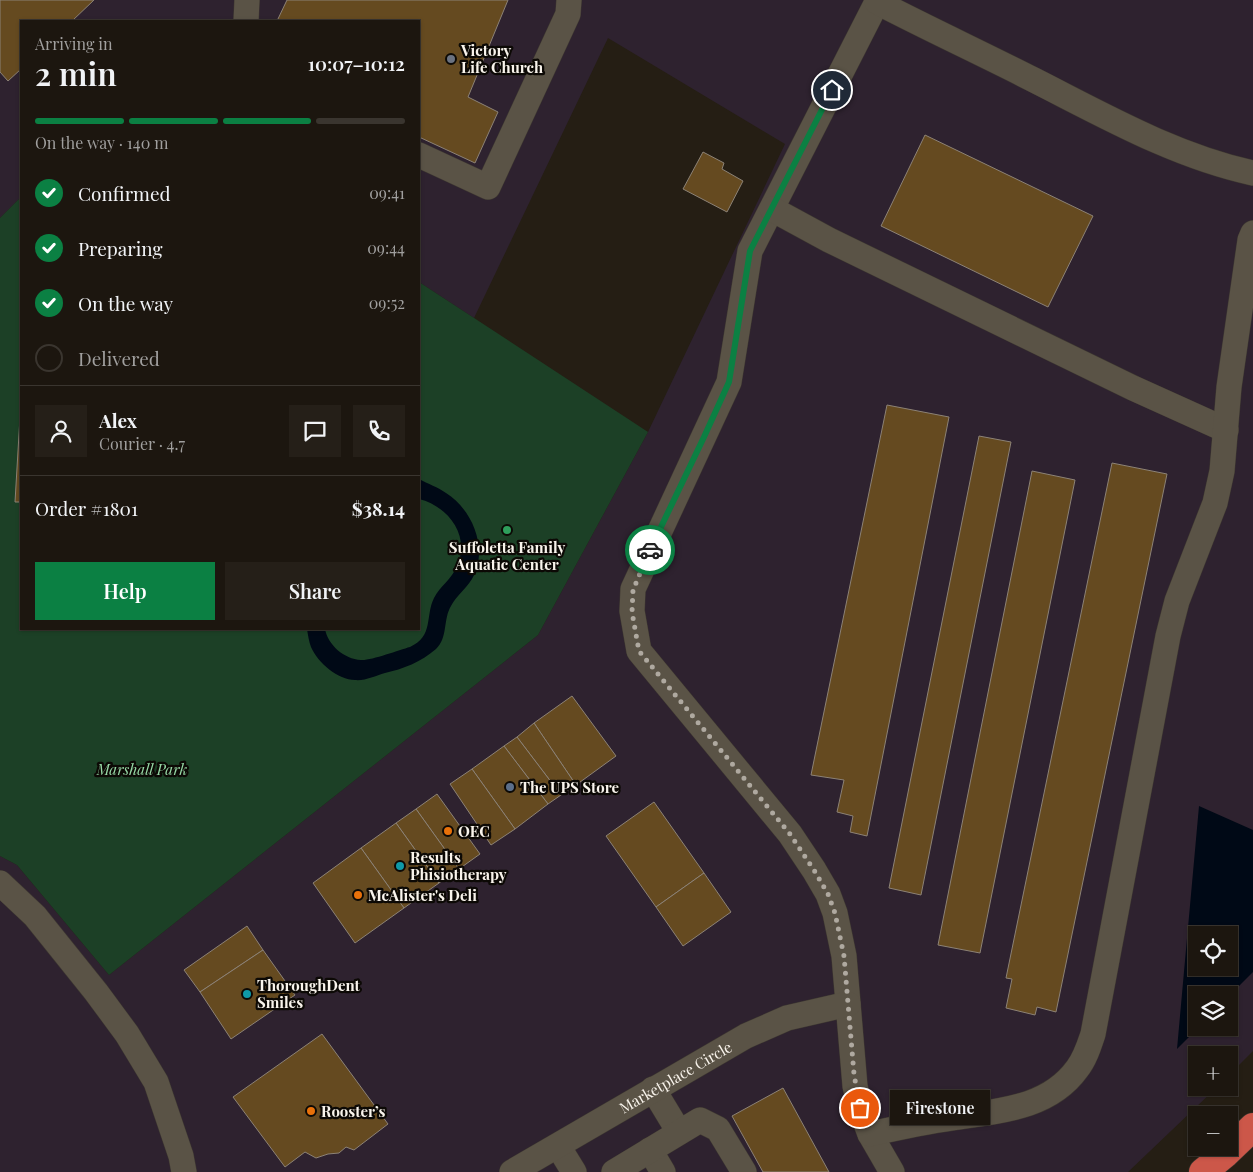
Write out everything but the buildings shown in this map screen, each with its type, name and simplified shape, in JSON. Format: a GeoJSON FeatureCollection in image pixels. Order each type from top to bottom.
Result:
{"type":"FeatureCollection","features":[{"type":"Feature","properties":{"kind":"highway"},"geometry":{"type":"LineString","coordinates":[[1203,1172],[1253,1127]]}},
{"type":"Feature","properties":{"kind":"street"},"geometry":{"type":"LineString","coordinates":[[246,20],[247,0]]}},
{"type":"Feature","properties":{"kind":"street"},"geometry":{"type":"LineString","coordinates":[[420,155],[488,187],[568,14],[569,0]]}},
{"type":"Feature","properties":{"kind":"street"},"geometry":{"type":"LineString","coordinates":[[892,1172],[870,1134],[860,1108],[840,934],[828,894],[811,864],[790,834],[639,651],[632,612],[633,590],[654,540],[729,382],[750,251],[877,1],[1089,109],[1175,149],[1222,167],[1253,173]]}},
{"type":"Feature","properties":{"kind":"street"},"geometry":{"type":"LineString","coordinates":[[772,209],[829,240],[1133,388],[1226,430]]}},
{"type":"Feature","properties":{"kind":"street"},"geometry":{"type":"LineString","coordinates":[[870,1134],[927,1121],[1010,1109],[1028,1104],[1059,1088],[1078,1068],[1086,1054],[1093,1034],[1168,636],[1177,602],[1215,503],[1222,470],[1229,387],[1239,309],[1250,240],[1253,233]]}},
{"type":"Feature","properties":{"kind":"street"},"geometry":{"type":"LineString","coordinates":[[0,883],[35,916],[127,1034],[156,1082],[181,1156],[184,1172]]}},
{"type":"Feature","properties":{"kind":"street","name":"Marketplace Circle"},"geometry":{"type":"LineString","coordinates":[[512,1172],[746,1036],[786,1018],[848,1004]]}},
{"type":"Feature","properties":{"kind":"street"},"geometry":{"type":"LineString","coordinates":[[653,1089],[679,1132]]}},
{"type":"Feature","properties":{"kind":"street"},"geometry":{"type":"LineString","coordinates":[[614,1172],[700,1120],[718,1129],[744,1172]]}},
{"type":"Feature","properties":{"kind":"street"},"geometry":{"type":"LineString","coordinates":[[558,1146],[574,1172]]}},
{"type":"Feature","properties":{"kind":"street"},"geometry":{"type":"LineString","coordinates":[[650,1150],[663,1172]]}},
{"type":"Feature","properties":{"kind":"shaded area"},"geometry":{"type":"Polygon","coordinates":[[[0,0],[1253,0],[1253,1051],[1238,1066],[1238,1046],[1188,1046],[1188,1096],[1208,1096],[1197,1106],[1188,1106],[1188,1115],[1128,1172],[0,1172],[0,856],[17,865],[109,975],[538,635],[648,432],[785,144],[608,38],[474,318],[420,283],[420,20],[20,20],[20,198],[0,218],[0,0]]]}},
{"type":"Feature","properties":{"kind":"shaded area"},"geometry":{"type":"Polygon","coordinates":[[[420,480],[456,500],[464,510],[471,520],[475,532],[479,556],[477,568],[470,583],[451,606],[440,645],[424,658],[412,664],[370,678],[355,680],[335,674],[314,653],[307,630],[325,630],[333,646],[349,657],[361,660],[371,659],[410,647],[423,637],[428,625],[434,598],[452,575],[461,555],[459,533],[454,524],[439,508],[420,499],[420,480]]]}},
{"type":"Feature","properties":{"kind":"shaded area"},"geometry":{"type":"Polygon","coordinates":[[[1199,806],[1253,830],[1253,972],[1238,987],[1188,986],[1188,1036],[1190,1036],[1177,1049],[1188,928],[1188,976],[1238,976],[1238,926],[1188,926],[1199,806]]]}},
{"type":"Feature","properties":{"kind":"green space","name":"Suffoletta Family Aquatic Center"},"geometry":{"type":"Polygon","coordinates":[[[20,198],[20,630],[420,630],[420,283],[648,432],[538,635],[109,975],[17,865],[0,856],[0,218],[20,198]]]}},
{"type":"Feature","properties":{"kind":"way so far"},"geometry":{"type":"LineString","coordinates":[[650,550],[633,590],[632,612],[639,651],[790,834],[828,894],[835,913],[844,956],[854,1074],[860,1108]]}},
{"type":"Feature","properties":{"kind":"place","name":"Victory Life Church"},"geometry":{"type":"Point","coordinates":[451,59]}},
{"type":"Feature","properties":{"kind":"place","name":"Suffoletta Family Aquatic Center"},"geometry":{"type":"Point","coordinates":[507,530]}},
{"type":"Feature","properties":{"kind":"place","name":"The UPS Store"},"geometry":{"type":"Point","coordinates":[510,787]}},
{"type":"Feature","properties":{"kind":"place","name":"OEC"},"geometry":{"type":"Point","coordinates":[448,831]}},
{"type":"Feature","properties":{"kind":"place","name":"Results Phisiotherapy"},"geometry":{"type":"Point","coordinates":[400,866]}},
{"type":"Feature","properties":{"kind":"place","name":"McAlister's Deli"},"geometry":{"type":"Point","coordinates":[358,895]}},
{"type":"Feature","properties":{"kind":"place","name":"ThoroughDent Smiles"},"geometry":{"type":"Point","coordinates":[247,994]}},
{"type":"Feature","properties":{"kind":"place","name":"Firestone"},"geometry":{"type":"Point","coordinates":[860,1108]}},
{"type":"Feature","properties":{"kind":"place","name":"Rooster’s"},"geometry":{"type":"Point","coordinates":[311,1111]}},
{"type":"Feature","properties":{"kind":"route"},"geometry":{"type":"LineString","coordinates":[[650,550],[729,382],[750,251],[832,90]]}},
{"type":"Feature","properties":{"kind":"park label","name":"Marshall Park"},"geometry":{"type":"Point","coordinates":[142,769]}}]}
